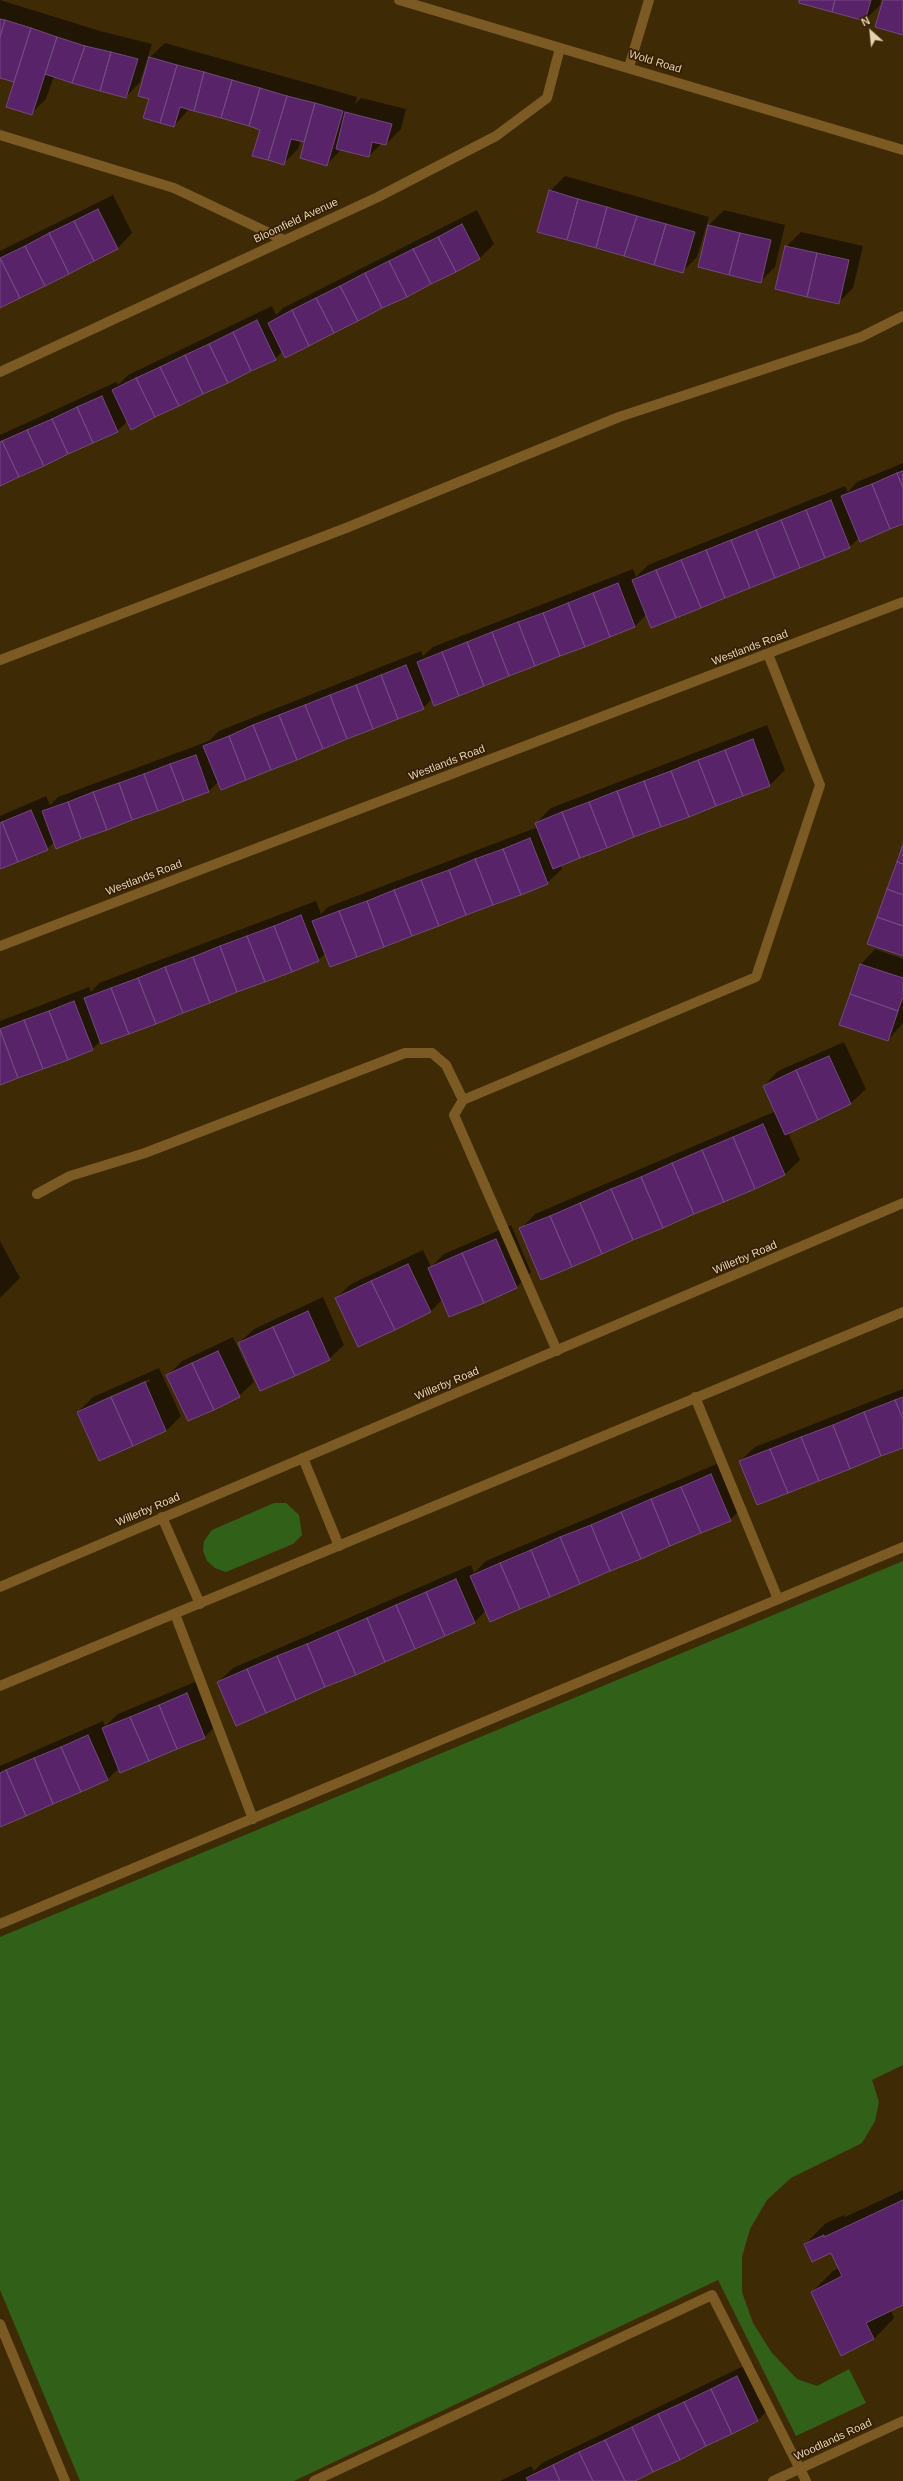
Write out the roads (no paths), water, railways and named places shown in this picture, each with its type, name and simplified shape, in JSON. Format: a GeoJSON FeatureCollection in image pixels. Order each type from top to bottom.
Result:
{"type":"FeatureCollection","features":[{"type":"Feature","properties":{"kind":"street","name":"Wold Road"},"geometry":{"type":"LineString","coordinates":[[398,0],[629,67],[903,150]]}},
{"type":"Feature","properties":{"kind":"street"},"geometry":{"type":"LineString","coordinates":[[629,67],[649,0]]}},
{"type":"Feature","properties":{"kind":"street","name":"Bloomfield Avenue"},"geometry":{"type":"LineString","coordinates":[[0,372],[378,197],[496,136],[547,98],[560,48]]}},
{"type":"Feature","properties":{"kind":"street"},"geometry":{"type":"LineString","coordinates":[[0,135],[174,188],[284,240]]}},
{"type":"Feature","properties":{"kind":"street"},"geometry":{"type":"LineString","coordinates":[[0,660],[346,528],[619,417],[861,337],[903,316]]}},
{"type":"Feature","properties":{"kind":"street","name":"Westlands Road"},"geometry":{"type":"LineString","coordinates":[[0,946],[903,602]]}},
{"type":"Feature","properties":{"kind":"street"},"geometry":{"type":"LineString","coordinates":[[557,1351],[454,1115],[463,1100],[756,977],[820,785],[768,654]]}},
{"type":"Feature","properties":{"kind":"street"},"geometry":{"type":"LineString","coordinates":[[37,1194],[70,1176],[145,1153],[406,1053],[432,1053],[437,1057],[446,1065],[463,1100]]}},
{"type":"Feature","properties":{"kind":"street","name":"Willerby Road"},"geometry":{"type":"LineString","coordinates":[[0,1587],[903,1203]]}},
{"type":"Feature","properties":{"kind":"street"},"geometry":{"type":"LineString","coordinates":[[0,1686],[903,1312]]}},
{"type":"Feature","properties":{"kind":"street"},"geometry":{"type":"LineString","coordinates":[[695,1398],[778,1598]]}},
{"type":"Feature","properties":{"kind":"street"},"geometry":{"type":"LineString","coordinates":[[302,1458],[339,1546]]}},
{"type":"Feature","properties":{"kind":"street"},"geometry":{"type":"LineString","coordinates":[[162,1517],[200,1604]]}},
{"type":"Feature","properties":{"kind":"street"},"geometry":{"type":"LineString","coordinates":[[0,1924],[903,1547]]}},
{"type":"Feature","properties":{"kind":"street"},"geometry":{"type":"LineString","coordinates":[[175,1614],[253,1819]]}},
{"type":"Feature","properties":{"kind":"street"},"geometry":{"type":"LineString","coordinates":[[314,2481],[712,2294],[806,2481]]}},
{"type":"Feature","properties":{"kind":"street"},"geometry":{"type":"LineString","coordinates":[[0,2324],[65,2481]]}},
{"type":"Feature","properties":{"kind":"street","name":"Woodlands Road"},"geometry":{"type":"LineString","coordinates":[[773,2481],[903,2420]]}}]}
